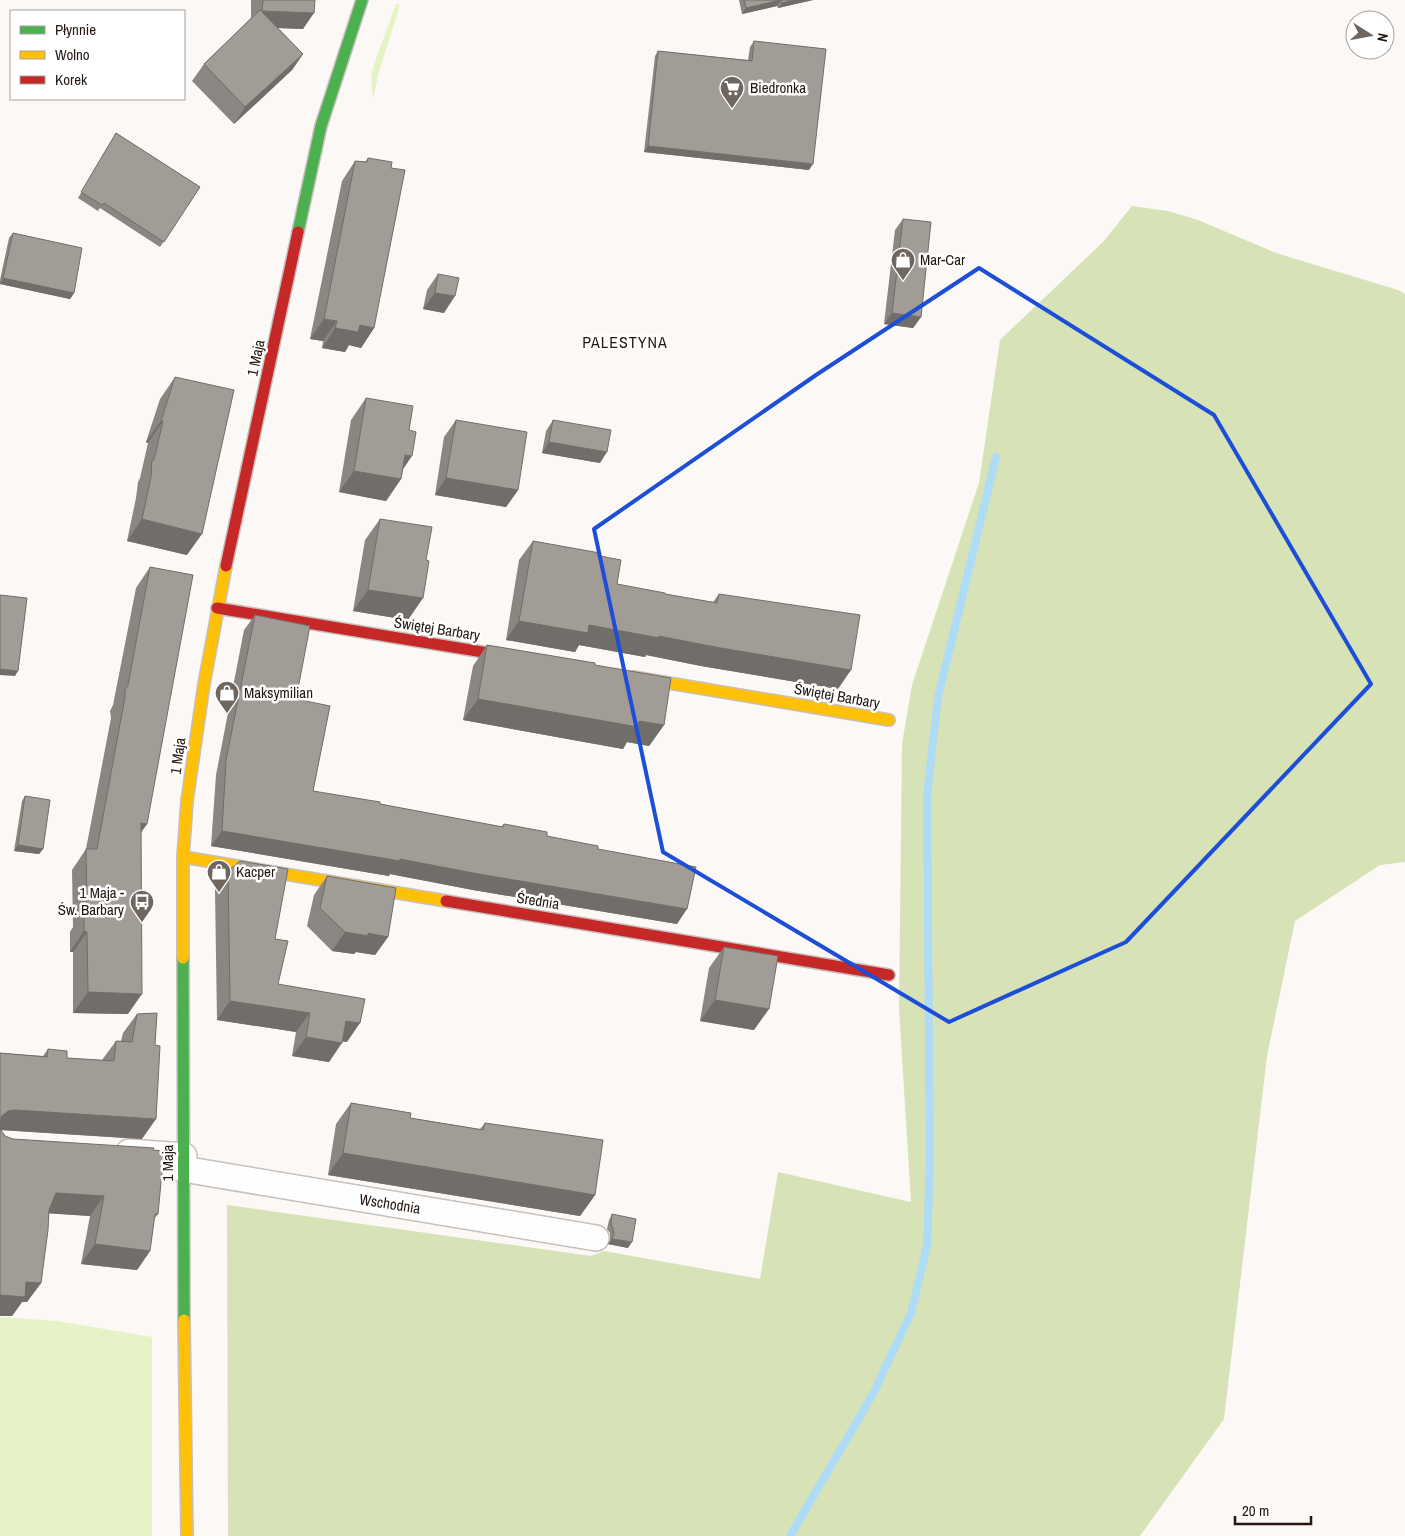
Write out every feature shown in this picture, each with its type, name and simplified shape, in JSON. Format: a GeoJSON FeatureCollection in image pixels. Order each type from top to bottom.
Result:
{"type":"FeatureCollection","features":[{"type":"Feature","properties":{"kind":"main road","name":"1 Maja"},"geometry":{"type":"LineString","coordinates":[[188,1536],[183,1163],[183,857],[187,802],[217,608],[321,126],[362,0]]}},
{"type":"Feature","properties":{"kind":"main road","name":"Świętej Barbary"},"geometry":{"type":"LineString","coordinates":[[217,608],[532,660]]}},
{"type":"Feature","properties":{"kind":"main road","name":"Świętej Barbary"},"geometry":{"type":"LineString","coordinates":[[619,675],[889,720]]}},
{"type":"Feature","properties":{"kind":"main road","name":"Średnia"},"geometry":{"type":"LineString","coordinates":[[183,857],[889,974]]}},
{"type":"Feature","properties":{"kind":"street","name":"Wschodnia"},"geometry":{"type":"LineString","coordinates":[[110,1151],[596,1238]]}},
{"type":"Feature","properties":{"kind":"highlighted area"},"geometry":{"type":"Polygon","coordinates":[[[979,268],[1214,415],[1371,684],[1126,942],[949,1022],[663,852],[594,529],[816,375],[979,268]]]}},
{"type":"Feature","properties":{"kind":"green space"},"geometry":{"type":"Polygon","coordinates":[[[396,4],[400,5],[379,72],[373,99],[371,77],[373,67],[396,4]]]}},
{"type":"Feature","properties":{"kind":"green space"},"geometry":{"type":"Polygon","coordinates":[[[1132,206],[1168,211],[1198,220],[1276,253],[1398,290],[1405,294],[1405,862],[1380,865],[1295,921],[1267,1056],[1224,1419],[1140,1536],[228,1536],[227,1205],[591,1256],[604,1251],[760,1279],[778,1172],[911,1202],[899,1009],[902,744],[912,685],[979,483],[1000,340],[1103,242],[1132,206]]]}},
{"type":"Feature","properties":{"kind":"green space"},"geometry":{"type":"Polygon","coordinates":[[[0,1317],[57,1321],[152,1337],[152,1536],[0,1536],[0,1317]]]}},
{"type":"Feature","properties":{"kind":"building"},"geometry":{"type":"Polygon","coordinates":[[[263,0],[315,0],[314,13],[262,11],[263,0]]]}},
{"type":"Feature","properties":{"kind":"building"},"geometry":{"type":"Polygon","coordinates":[[[744,0],[781,0],[746,8],[744,0]]]}},
{"type":"Feature","properties":{"kind":"building"},"geometry":{"type":"Polygon","coordinates":[[[781,0],[794,0],[782,3],[781,0]]]}},
{"type":"Feature","properties":{"kind":"building"},"geometry":{"type":"Polygon","coordinates":[[[260,10],[303,54],[245,107],[204,64],[260,10]]]}},
{"type":"Feature","properties":{"kind":"building","name":"Biedronka"},"geometry":{"type":"Polygon","coordinates":[[[754,41],[826,49],[813,164],[648,146],[658,51],[752,61],[754,41]]]}},
{"type":"Feature","properties":{"kind":"building"},"geometry":{"type":"Polygon","coordinates":[[[116,133],[200,187],[164,242],[104,203],[102,205],[81,192],[116,133]]]}},
{"type":"Feature","properties":{"kind":"building"},"geometry":{"type":"Polygon","coordinates":[[[368,158],[392,162],[391,168],[405,170],[374,328],[360,325],[358,332],[335,328],[337,321],[324,319],[355,161],[367,162],[368,158]]]}},
{"type":"Feature","properties":{"kind":"building"},"geometry":{"type":"Polygon","coordinates":[[[903,219],[931,222],[921,317],[892,313],[903,219]]]}},
{"type":"Feature","properties":{"kind":"building"},"geometry":{"type":"Polygon","coordinates":[[[13,233],[82,248],[74,293],[3,278],[13,233]]]}},
{"type":"Feature","properties":{"kind":"building"},"geometry":{"type":"Polygon","coordinates":[[[438,274],[459,278],[455,296],[435,293],[438,274]]]}},
{"type":"Feature","properties":{"kind":"building"},"geometry":{"type":"Polygon","coordinates":[[[175,377],[234,390],[202,534],[142,519],[151,477],[152,460],[154,460],[163,421],[161,421],[175,377]]]}},
{"type":"Feature","properties":{"kind":"building"},"geometry":{"type":"Polygon","coordinates":[[[366,398],[413,406],[409,430],[416,432],[412,456],[405,455],[401,479],[354,471],[366,398]]]}},
{"type":"Feature","properties":{"kind":"building"},"geometry":{"type":"Polygon","coordinates":[[[456,420],[527,432],[518,490],[446,478],[456,420]]]}},
{"type":"Feature","properties":{"kind":"building"},"geometry":{"type":"Polygon","coordinates":[[[553,420],[611,430],[607,452],[549,442],[553,420]]]}},
{"type":"Feature","properties":{"kind":"building"},"geometry":{"type":"Polygon","coordinates":[[[380,519],[432,527],[426,560],[429,561],[423,598],[368,590],[380,519]]]}},
{"type":"Feature","properties":{"kind":"building"},"geometry":{"type":"Polygon","coordinates":[[[533,541],[600,553],[600,556],[621,560],[617,584],[717,603],[719,594],[860,615],[851,670],[589,625],[588,633],[519,621],[533,541]]]}},
{"type":"Feature","properties":{"kind":"building"},"geometry":{"type":"Polygon","coordinates":[[[150,567],[193,575],[147,824],[141,823],[142,994],[88,992],[87,932],[84,931],[84,911],[87,911],[86,849],[97,849],[125,690],[128,685],[150,567]]]}},
{"type":"Feature","properties":{"kind":"building"},"geometry":{"type":"Polygon","coordinates":[[[0,595],[27,598],[18,671],[0,669],[0,595]]]}},
{"type":"Feature","properties":{"kind":"building"},"geometry":{"type":"Polygon","coordinates":[[[255,615],[310,626],[296,699],[330,706],[313,791],[380,802],[380,804],[503,827],[504,824],[547,832],[547,836],[598,846],[598,849],[696,867],[687,909],[400,859],[400,861],[222,831],[226,760],[255,615]]]}},
{"type":"Feature","properties":{"kind":"building"},"geometry":{"type":"Polygon","coordinates":[[[487,645],[671,678],[664,725],[639,721],[638,727],[478,699],[487,645]]]}},
{"type":"Feature","properties":{"kind":"building"},"geometry":{"type":"Polygon","coordinates":[[[25,796],[50,800],[43,849],[18,845],[25,796]]]}},
{"type":"Feature","properties":{"kind":"building"},"geometry":{"type":"Polygon","coordinates":[[[240,861],[288,869],[275,939],[288,941],[278,984],[365,999],[360,1023],[346,1021],[342,1043],[306,1037],[310,1013],[230,1001],[228,871],[240,861]]]}},
{"type":"Feature","properties":{"kind":"building"},"geometry":{"type":"Polygon","coordinates":[[[327,876],[396,888],[388,937],[368,933],[368,936],[345,932],[320,908],[327,876]]]}},
{"type":"Feature","properties":{"kind":"building"},"geometry":{"type":"Polygon","coordinates":[[[724,947],[778,956],[769,1009],[715,1000],[724,947]]]}},
{"type":"Feature","properties":{"kind":"building"},"geometry":{"type":"Polygon","coordinates":[[[157,1013],[155,1045],[160,1046],[156,1119],[15,1110],[8,1111],[2,1116],[0,1122],[0,1053],[47,1057],[48,1049],[67,1051],[67,1058],[114,1061],[116,1041],[132,1042],[137,1014],[157,1013]]]}},
{"type":"Feature","properties":{"kind":"building"},"geometry":{"type":"Polygon","coordinates":[[[351,1103],[411,1113],[410,1118],[483,1130],[485,1123],[603,1140],[595,1195],[343,1153],[351,1103]]]}},
{"type":"Feature","properties":{"kind":"building"},"geometry":{"type":"Polygon","coordinates":[[[0,1127],[5,1136],[13,1139],[154,1148],[153,1150],[164,1151],[158,1214],[155,1214],[150,1251],[95,1244],[104,1196],[56,1193],[49,1210],[41,1283],[26,1282],[25,1297],[0,1295],[0,1127]]]}},
{"type":"Feature","properties":{"kind":"building"},"geometry":{"type":"Polygon","coordinates":[[[612,1214],[636,1219],[632,1242],[612,1239],[614,1234],[611,1224],[612,1214]]]}},
{"type":"Feature","properties":{"kind":"waterway"},"geometry":{"type":"LineString","coordinates":[[790,1536],[873,1394],[911,1313],[927,1246],[930,1161],[927,796],[938,697],[996,457]]}},
{"type":"Feature","properties":{"kind":"traffic: fast"},"geometry":{"type":"LineString","coordinates":[[298,232],[321,126],[362,0]]}},
{"type":"Feature","properties":{"kind":"traffic: fast"},"geometry":{"type":"LineString","coordinates":[[183,958],[184,1320]]}},
{"type":"Feature","properties":{"kind":"traffic: slow"},"geometry":{"type":"LineString","coordinates":[[183,958],[183,857],[187,801],[204,684],[226,566]]}},
{"type":"Feature","properties":{"kind":"traffic: slow"},"geometry":{"type":"LineString","coordinates":[[633,677],[889,720]]}},
{"type":"Feature","properties":{"kind":"traffic: slow"},"geometry":{"type":"LineString","coordinates":[[183,857],[446,901]]}},
{"type":"Feature","properties":{"kind":"traffic: slow"},"geometry":{"type":"LineString","coordinates":[[184,1320],[187,1536]]}},
{"type":"Feature","properties":{"kind":"traffic: jam"},"geometry":{"type":"LineString","coordinates":[[226,566],[298,232]]}},
{"type":"Feature","properties":{"kind":"traffic: jam"},"geometry":{"type":"LineString","coordinates":[[217,608],[519,658]]}},
{"type":"Feature","properties":{"kind":"traffic: jam"},"geometry":{"type":"LineString","coordinates":[[446,901],[889,975]]}},
{"type":"Feature","properties":{"kind":"place","name":"Biedronka"},"geometry":{"type":"Point","coordinates":[732,109]}},
{"type":"Feature","properties":{"kind":"place","name":"Mar-Car"},"geometry":{"type":"Point","coordinates":[903,281]}},
{"type":"Feature","properties":{"kind":"place","name":"Maksymilian"},"geometry":{"type":"Point","coordinates":[227,714]}},
{"type":"Feature","properties":{"kind":"place","name":"Kacper"},"geometry":{"type":"Point","coordinates":[219,893]}},
{"type":"Feature","properties":{"kind":"place","name":"1 Maja - Św. Barbary"},"geometry":{"type":"Point","coordinates":[142,923]}},
{"type":"Feature","properties":{"kind":"district","name":"PALESTYNA"},"geometry":{"type":"Point","coordinates":[625,342]}}]}
